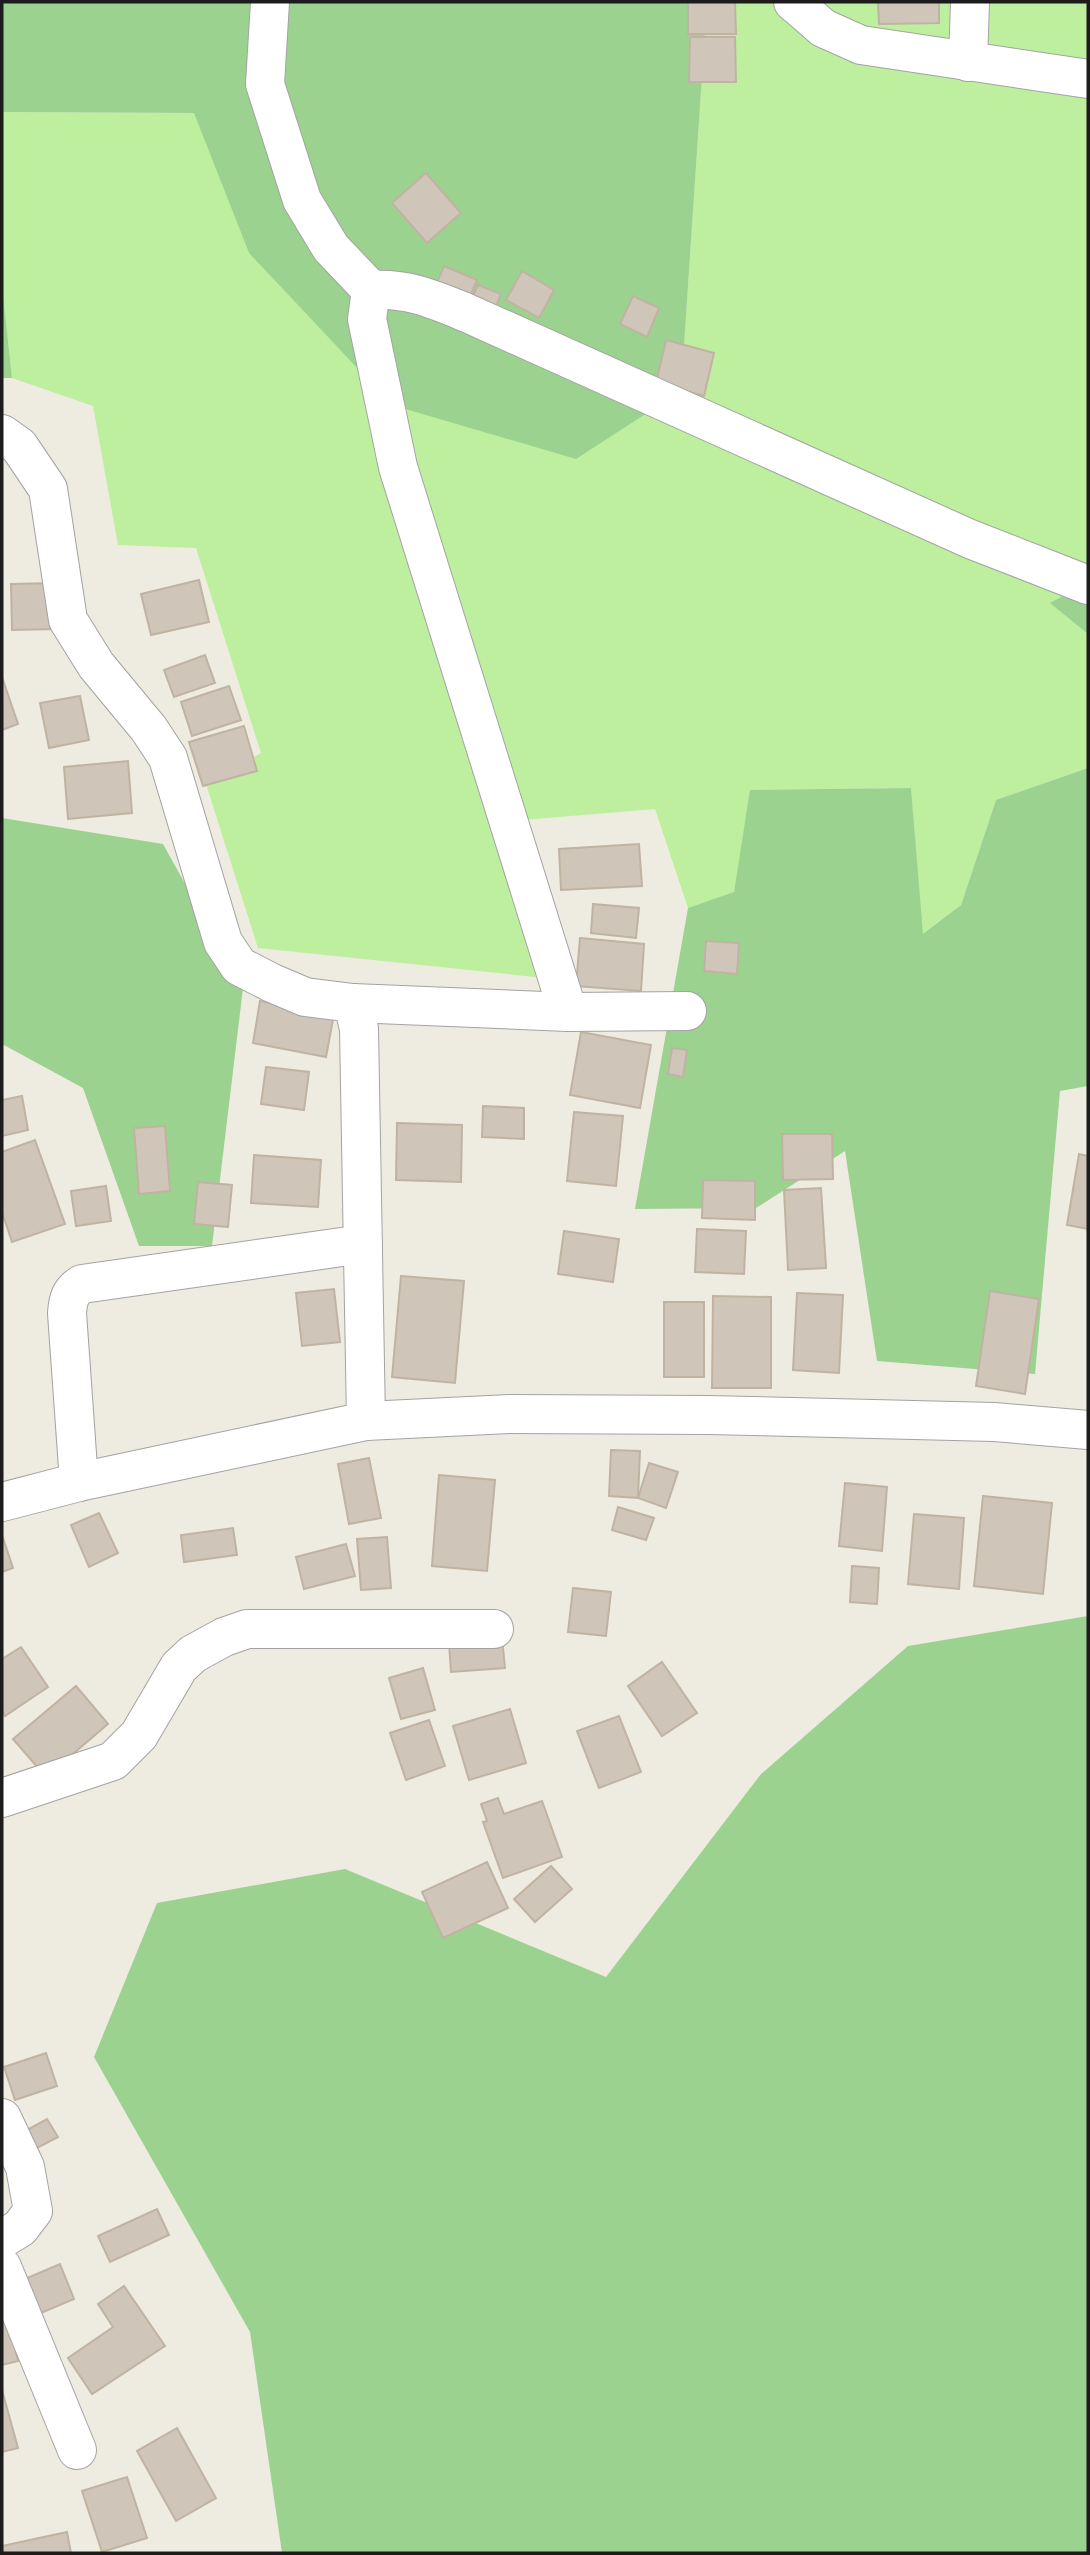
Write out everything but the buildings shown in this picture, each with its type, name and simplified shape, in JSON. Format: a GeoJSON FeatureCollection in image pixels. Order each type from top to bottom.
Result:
{"type":"FeatureCollection","features":[{"type":"Feature","properties":{"kind":"street"},"geometry":{"type":"LineString","coordinates":[[270,2],[265,85],[302,200],[331,248],[370,290],[367,319],[398,467],[568,1012]]}},
{"type":"Feature","properties":{"kind":"street"},"geometry":{"type":"LineString","coordinates":[[793,2],[823,28],[861,45],[1088,79]]}},
{"type":"Feature","properties":{"kind":"street"},"geometry":{"type":"LineString","coordinates":[[968,62],[970,2]]}},
{"type":"Feature","properties":{"kind":"street"},"geometry":{"type":"LineString","coordinates":[[370,290],[392,289],[421,294],[970,539],[1088,585]]}},
{"type":"Feature","properties":{"kind":"street"},"geometry":{"type":"LineString","coordinates":[[2,434],[19,446],[48,489],[68,620],[96,665],[149,729],[169,758],[223,942],[239,966],[305,997],[353,1003],[568,1012],[687,1011]]}},
{"type":"Feature","properties":{"kind":"street"},"geometry":{"type":"LineString","coordinates":[[353,1003],[359,1029],[366,1421]]}},
{"type":"Feature","properties":{"kind":"street"},"geometry":{"type":"LineString","coordinates":[[79,1482],[67,1313],[68,1300],[76,1288],[82,1284],[363,1244]]}},
{"type":"Feature","properties":{"kind":"street"},"geometry":{"type":"LineString","coordinates":[[2,1502],[79,1482],[366,1421],[510,1414],[708,1415],[994,1422],[1088,1430]]}},
{"type":"Feature","properties":{"kind":"street"},"geometry":{"type":"LineString","coordinates":[[2,1798],[113,1761],[139,1735],[179,1667],[193,1654],[224,1637],[247,1629],[494,1629]]}},
{"type":"Feature","properties":{"kind":"street"},"geometry":{"type":"LineString","coordinates":[[2,2118],[25,2167],[33,2211],[20,2228],[2,2239]]}},
{"type":"Feature","properties":{"kind":"street"},"geometry":{"type":"LineString","coordinates":[[2,2267],[77,2450]]}},
{"type":"Feature","properties":{"kind":"green space"},"geometry":{"type":"Polygon","coordinates":[[[2,2],[707,2],[681,391],[576,459],[392,405],[249,253],[194,113],[2,112],[2,2]]]}},
{"type":"Feature","properties":{"kind":"green space"},"geometry":{"type":"Polygon","coordinates":[[[707,2],[1088,2],[1088,582],[1051,603],[1088,634],[1088,768],[996,800],[961,905],[922,935],[911,788],[751,790],[734,893],[688,908],[655,809],[511,821],[564,980],[258,948],[206,784],[261,753],[196,548],[118,545],[93,406],[12,378],[2,285],[2,112],[195,113],[249,253],[681,391],[707,2]]]}},
{"type":"Feature","properties":{"kind":"green space"},"geometry":{"type":"Polygon","coordinates":[[[2,285],[12,378],[2,378],[2,285]]]}},
{"type":"Feature","properties":{"kind":"green space"},"geometry":{"type":"Polygon","coordinates":[[[1088,582],[1088,634],[1050,603],[1088,582]]]}},
{"type":"Feature","properties":{"kind":"green space"},"geometry":{"type":"Polygon","coordinates":[[[1088,768],[1088,1086],[1060,1091],[1035,1374],[877,1361],[845,1151],[756,1208],[635,1209],[688,908],[734,892],[750,790],[911,788],[923,934],[961,905],[996,800],[1088,768]]]}},
{"type":"Feature","properties":{"kind":"green space"},"geometry":{"type":"Polygon","coordinates":[[[2,818],[163,844],[243,988],[212,1246],[139,1246],[83,1088],[2,1044],[2,818]]]}},
{"type":"Feature","properties":{"kind":"green space"},"geometry":{"type":"Polygon","coordinates":[[[1088,1616],[1088,2553],[282,2553],[250,2332],[94,2057],[157,1903],[345,1869],[606,1977],[761,1774],[908,1646],[1088,1616]]]}}]}
